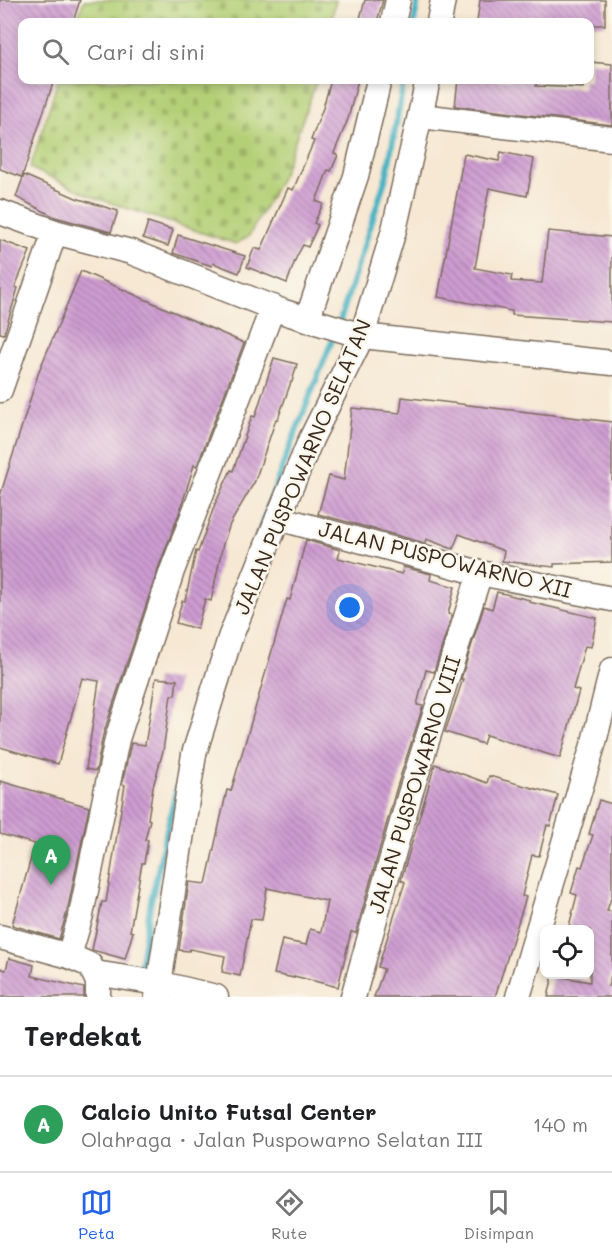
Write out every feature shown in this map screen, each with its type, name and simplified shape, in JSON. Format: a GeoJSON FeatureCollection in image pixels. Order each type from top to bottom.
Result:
{"type":"FeatureCollection","features":[{"type":"Feature","properties":{"kind":"street"},"geometry":{"type":"LineString","coordinates":[[394,18],[398,0]]}},
{"type":"Feature","properties":{"kind":"street"},"geometry":{"type":"LineString","coordinates":[[440,18],[443,0]]}},
{"type":"Feature","properties":{"kind":"street"},"geometry":{"type":"LineString","coordinates":[[312,321],[356,176],[378,84]]}},
{"type":"Feature","properties":{"kind":"street","name":"JALAN PUSPOWARNO SELATAN"},"geometry":{"type":"LineString","coordinates":[[153,987],[194,754],[230,638],[311,439],[357,335],[394,230],[422,116],[427,84]]}},
{"type":"Feature","properties":{"kind":"street"},"geometry":{"type":"LineString","coordinates":[[422,116],[612,139]]}},
{"type":"Feature","properties":{"kind":"street"},"geometry":{"type":"LineString","coordinates":[[0,212],[55,232],[131,252],[273,307],[357,335],[612,363]]}},
{"type":"Feature","properties":{"kind":"street"},"geometry":{"type":"LineString","coordinates":[[0,390],[55,232]]}},
{"type":"Feature","properties":{"kind":"street"},"geometry":{"type":"LineString","coordinates":[[69,956],[81,915],[117,739],[172,571],[273,307]]}},
{"type":"Feature","properties":{"kind":"street","name":"JALAN PUSPOWARNO XII"},"geometry":{"type":"LineString","coordinates":[[278,518],[480,573],[612,599]]}},
{"type":"Feature","properties":{"kind":"street","name":"JALAN PUSPOWARNO VIII"},"geometry":{"type":"LineString","coordinates":[[353,997],[410,794],[480,573]]}},
{"type":"Feature","properties":{"kind":"street"},"geometry":{"type":"LineString","coordinates":[[518,997],[603,744],[612,670]]}},
{"type":"Feature","properties":{"kind":"street"},"geometry":{"type":"LineString","coordinates":[[0,937],[69,956],[90,965],[100,982],[153,987],[216,997]]}},
{"type":"Feature","properties":{"kind":"green space"},"geometry":{"type":"Polygon","coordinates":[[[84,0],[336,0],[332,18],[78,18],[84,0]]]}},
{"type":"Feature","properties":{"kind":"green space"},"geometry":{"type":"Polygon","coordinates":[[[57,84],[316,84],[283,174],[249,236],[236,244],[96,198],[30,168],[57,84]]]}},
{"type":"Feature","properties":{"kind":"building"},"geometry":{"type":"Polygon","coordinates":[[[0,0],[80,0],[74,18],[18,18],[18,84],[53,84],[22,177],[0,169],[0,0]]]}},
{"type":"Feature","properties":{"kind":"building"},"geometry":{"type":"Polygon","coordinates":[[[365,0],[383,0],[378,18],[360,18],[365,0]]]}},
{"type":"Feature","properties":{"kind":"building"},"geometry":{"type":"Polygon","coordinates":[[[480,0],[605,0],[605,25],[594,25],[594,18],[478,18],[480,0]]]}},
{"type":"Feature","properties":{"kind":"building"},"geometry":{"type":"Polygon","coordinates":[[[594,62],[612,64],[612,125],[455,106],[458,84],[536,84],[536,86],[583,88],[584,84],[594,84],[594,62]]]}},
{"type":"Feature","properties":{"kind":"building"},"geometry":{"type":"Polygon","coordinates":[[[330,84],[357,84],[348,119],[334,153],[338,155],[331,171],[328,170],[316,201],[323,204],[314,223],[318,225],[308,247],[303,245],[296,258],[287,283],[247,267],[254,248],[261,250],[288,188],[293,190],[314,141],[311,140],[330,84]]]}},
{"type":"Feature","properties":{"kind":"building"},"geometry":{"type":"Polygon","coordinates":[[[501,152],[534,159],[527,196],[489,188],[475,268],[512,275],[511,281],[542,283],[548,231],[612,237],[612,322],[512,315],[512,311],[438,297],[464,154],[499,161],[501,152]]]}},
{"type":"Feature","properties":{"kind":"building"},"geometry":{"type":"Polygon","coordinates":[[[24,175],[76,198],[118,211],[111,232],[55,217],[16,197],[24,175]]]}},
{"type":"Feature","properties":{"kind":"building"},"geometry":{"type":"Polygon","coordinates":[[[148,222],[173,230],[168,246],[143,238],[148,222]]]}},
{"type":"Feature","properties":{"kind":"building"},"geometry":{"type":"Polygon","coordinates":[[[178,235],[245,256],[239,273],[213,263],[212,266],[173,253],[178,235]]]}},
{"type":"Feature","properties":{"kind":"building"},"geometry":{"type":"Polygon","coordinates":[[[0,240],[30,251],[15,287],[18,288],[4,334],[0,333],[0,240]]]}},
{"type":"Feature","properties":{"kind":"building"},"geometry":{"type":"Polygon","coordinates":[[[81,271],[244,343],[197,466],[194,465],[180,511],[159,566],[103,735],[96,771],[86,769],[99,681],[82,678],[58,764],[0,747],[0,496],[39,371],[81,271]]]}},
{"type":"Feature","properties":{"kind":"building"},"geometry":{"type":"Polygon","coordinates":[[[274,358],[297,364],[292,382],[278,419],[276,419],[255,481],[230,524],[223,544],[211,601],[205,599],[197,629],[176,623],[182,601],[185,601],[196,551],[198,552],[215,504],[231,470],[233,471],[252,416],[255,417],[274,358]]]}},
{"type":"Feature","properties":{"kind":"building"},"geometry":{"type":"Polygon","coordinates":[[[402,397],[612,422],[612,562],[554,564],[554,567],[502,561],[504,551],[459,534],[453,549],[426,539],[425,543],[318,514],[329,476],[344,480],[352,408],[400,413],[402,397]]]}},
{"type":"Feature","properties":{"kind":"building"},"geometry":{"type":"Polygon","coordinates":[[[306,540],[340,550],[338,558],[402,574],[403,567],[431,574],[430,580],[455,587],[448,614],[452,615],[434,672],[426,670],[417,705],[423,706],[396,790],[356,933],[351,932],[338,987],[294,976],[294,978],[274,974],[282,940],[306,945],[310,929],[321,932],[327,901],[267,888],[262,920],[251,919],[240,976],[222,972],[225,956],[190,949],[189,951],[179,950],[189,882],[206,884],[227,790],[231,791],[287,599],[290,600],[306,540]]]}},
{"type":"Feature","properties":{"kind":"building"},"geometry":{"type":"Polygon","coordinates":[[[497,592],[597,618],[591,647],[585,646],[573,689],[579,691],[560,758],[486,735],[483,744],[445,732],[484,606],[492,609],[497,592]]]}},
{"type":"Feature","properties":{"kind":"building"},"geometry":{"type":"Polygon","coordinates":[[[156,678],[177,680],[175,695],[171,695],[163,751],[153,787],[148,819],[150,820],[145,840],[148,840],[130,931],[133,932],[125,959],[92,950],[102,902],[106,902],[125,785],[122,784],[131,743],[145,745],[156,678]]]}},
{"type":"Feature","properties":{"kind":"building"},"geometry":{"type":"Polygon","coordinates":[[[435,764],[487,783],[489,776],[558,795],[550,826],[547,825],[539,856],[532,855],[522,896],[526,897],[495,997],[374,997],[384,969],[378,967],[405,882],[401,880],[435,764]]]}},
{"type":"Feature","properties":{"kind":"building"},"geometry":{"type":"Polygon","coordinates":[[[0,781],[89,807],[67,912],[59,939],[12,925],[35,844],[0,834],[0,781]]]}},
{"type":"Feature","properties":{"kind":"building"},"geometry":{"type":"Polygon","coordinates":[[[599,800],[612,804],[612,895],[607,911],[612,912],[612,972],[608,986],[612,987],[612,997],[548,997],[552,979],[590,982],[590,979],[594,979],[594,925],[569,925],[577,895],[571,893],[579,866],[582,867],[593,835],[589,834],[599,800]]]}},
{"type":"Feature","properties":{"kind":"building"},"geometry":{"type":"Polygon","coordinates":[[[9,958],[34,965],[32,976],[84,988],[84,997],[0,997],[0,968],[6,970],[9,958]]]}},
{"type":"Feature","properties":{"kind":"waterway"},"geometry":{"type":"LineString","coordinates":[[415,18],[418,0]]}},
{"type":"Feature","properties":{"kind":"waterway"},"geometry":{"type":"LineString","coordinates":[[339,324],[387,174],[403,84]]}},
{"type":"Feature","properties":{"kind":"waterway"},"geometry":{"type":"LineString","coordinates":[[256,542],[285,459],[335,333]]}},
{"type":"Feature","properties":{"kind":"waterway"},"geometry":{"type":"LineString","coordinates":[[139,976],[151,901],[177,786]]}},
{"type":"Feature","properties":{"kind":"place","name":"Calcio Unito Futsal Center"},"geometry":{"type":"Point","coordinates":[51,885]}}]}
